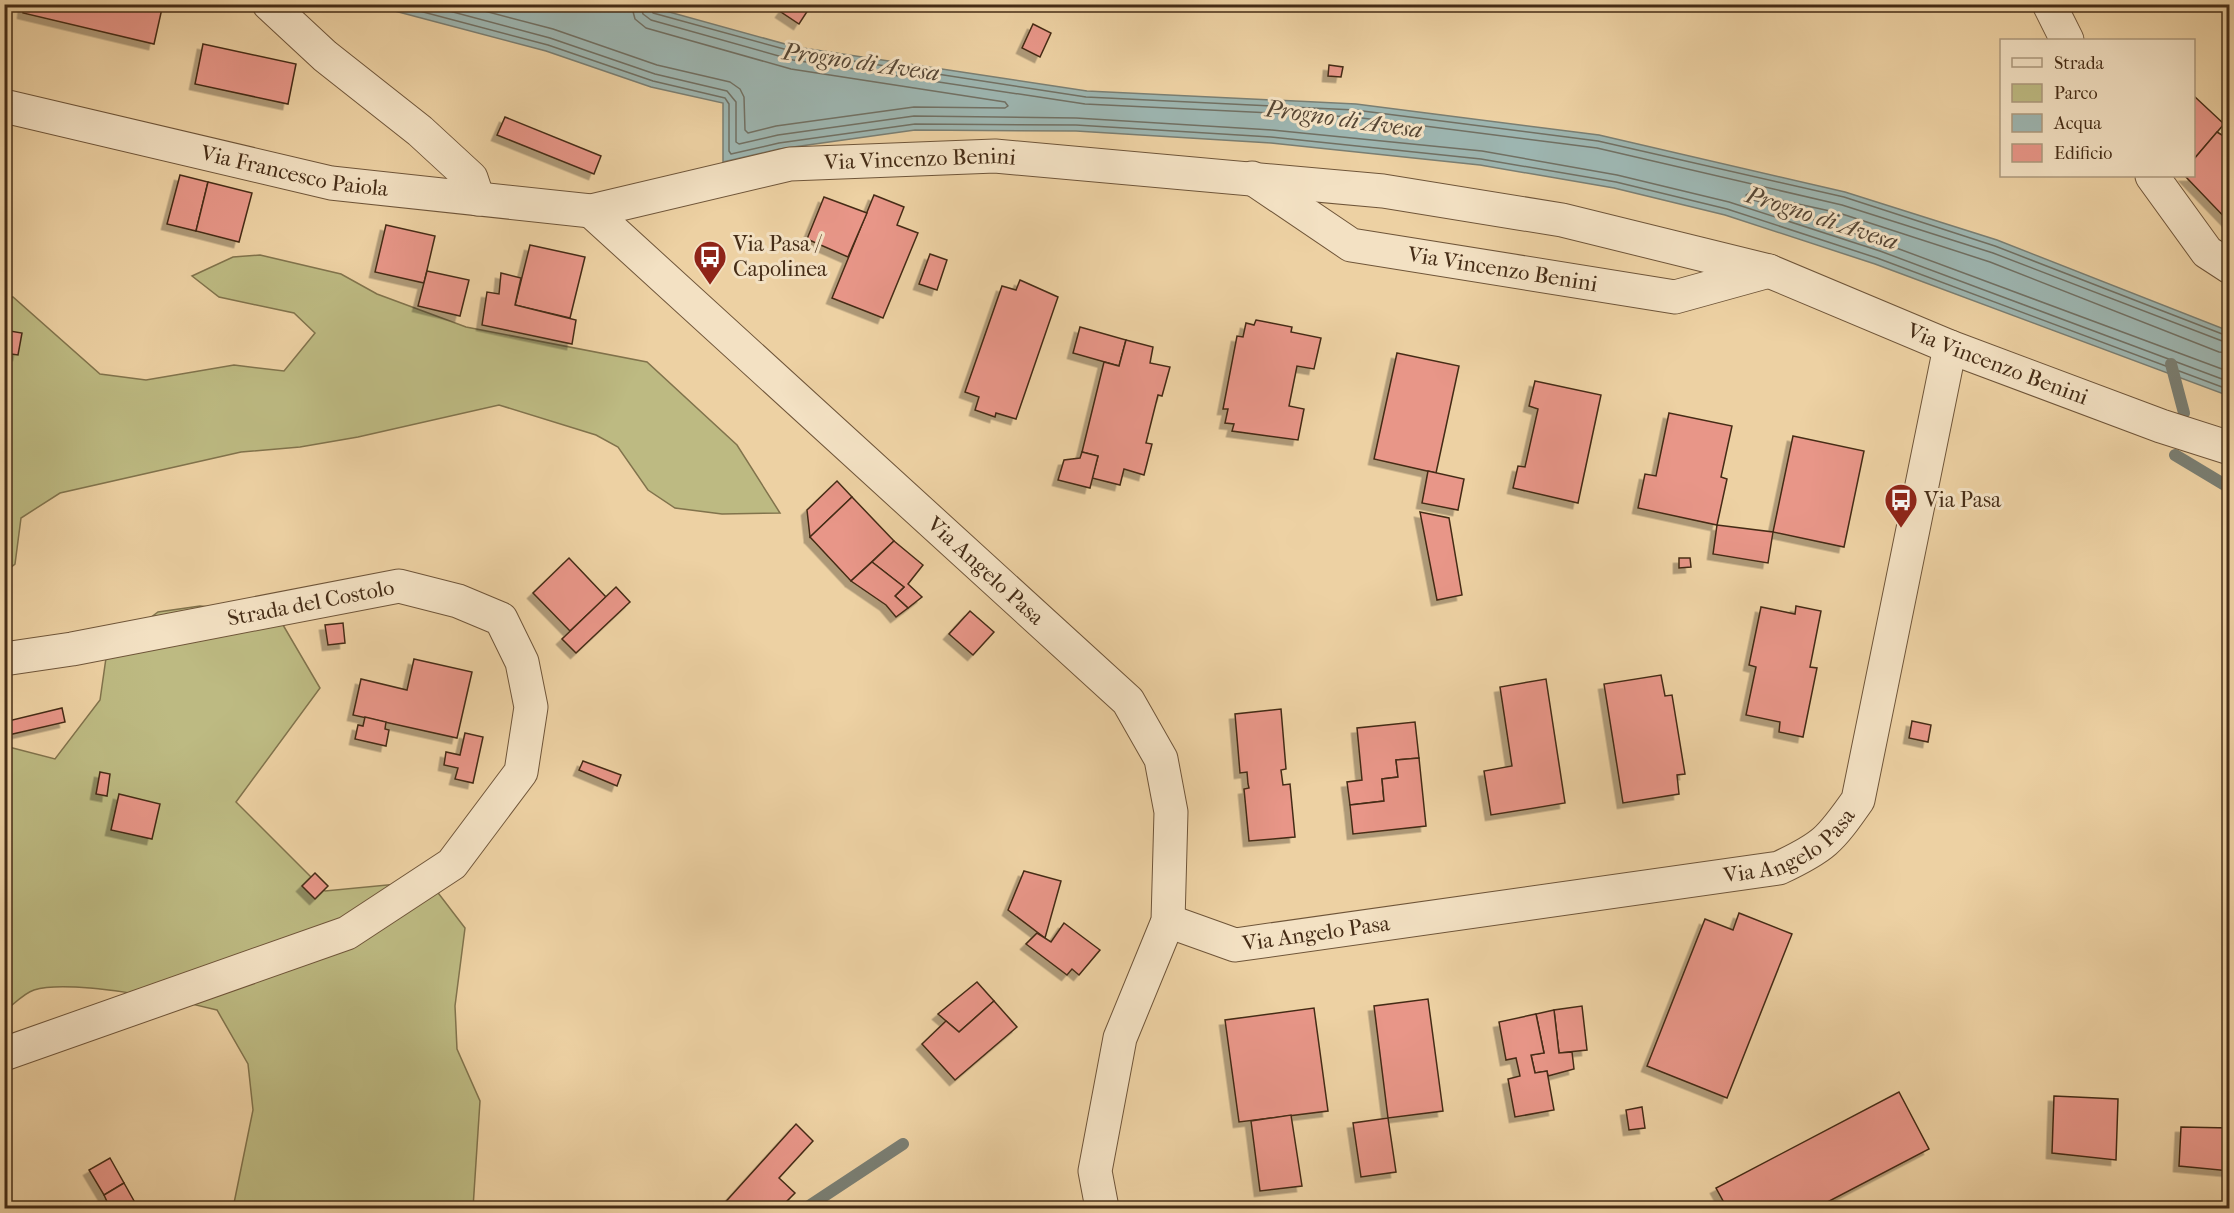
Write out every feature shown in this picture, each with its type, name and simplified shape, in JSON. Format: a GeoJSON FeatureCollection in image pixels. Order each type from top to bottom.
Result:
{"type":"FeatureCollection","features":[{"type":"Feature","properties":{"kind":"street"},"geometry":{"type":"LineString","coordinates":[[269,4],[325,56],[420,131],[454,162],[471,178],[478,199]]}},
{"type":"Feature","properties":{"kind":"street"},"geometry":{"type":"LineString","coordinates":[[2049,4],[2066,39]]}},
{"type":"Feature","properties":{"kind":"street","name":"Via Francesco Paiola"},"geometry":{"type":"LineString","coordinates":[[4,106],[331,183],[591,211]]}},
{"type":"Feature","properties":{"kind":"street","name":"Via Vincenzo Benini"},"geometry":{"type":"LineString","coordinates":[[591,211],[790,164],[995,156],[1383,190],[1562,220],[1769,271],[1950,347],[2161,426],[2229,448]]}},
{"type":"Feature","properties":{"kind":"street"},"geometry":{"type":"LineString","coordinates":[[2153,177],[2207,252],[2229,267]]}},
{"type":"Feature","properties":{"kind":"street","name":"Via Vincenzo Benini"},"geometry":{"type":"LineString","coordinates":[[1252,178],[1351,245],[1675,297],[1769,271]]}},
{"type":"Feature","properties":{"kind":"street","name":"Via Angelo Pasa"},"geometry":{"type":"LineString","coordinates":[[591,211],[1128,701],[1161,759],[1171,812],[1168,921],[1235,945],[1779,868],[1809,854],[1830,839],[1858,800],[1950,347]]}},
{"type":"Feature","properties":{"kind":"street","name":"Strada del Costolo"},"geometry":{"type":"LineString","coordinates":[[4,658],[72,649],[399,586],[458,601],[501,619],[522,662],[531,707],[521,772],[452,864],[347,933],[4,1054]]}},
{"type":"Feature","properties":{"kind":"street"},"geometry":{"type":"LineString","coordinates":[[1102,1209],[1095,1171],[1120,1038],[1168,921]]}},
{"type":"Feature","properties":{"kind":"green space"},"geometry":{"type":"Polygon","coordinates":[[[260,255],[341,274],[377,294],[466,327],[647,362],[737,445],[780,513],[722,514],[675,508],[648,490],[618,447],[596,435],[499,405],[358,437],[300,447],[241,452],[60,493],[21,518],[15,564],[5,572],[5,296],[13,297],[100,374],[146,380],[234,365],[284,371],[315,333],[294,313],[219,297],[192,276],[233,257],[260,255]]]}},
{"type":"Feature","properties":{"kind":"green space"},"geometry":{"type":"Polygon","coordinates":[[[200,606],[276,613],[320,688],[236,802],[325,891],[429,881],[465,928],[455,1006],[457,1049],[480,1101],[473,1208],[233,1208],[253,1110],[248,1064],[217,1010],[124,992],[51,987],[30,992],[5,1011],[5,746],[55,759],[100,700],[107,651],[158,612],[200,606]]]}},
{"type":"Feature","properties":{"kind":"water","name":"Progno di Avesa"},"geometry":{"type":"Polygon","coordinates":[[[372,5],[644,5],[796,47],[1087,91],[1356,104],[1599,135],[1845,192],[1997,240],[2229,331],[2229,396],[1875,264],[1725,215],[1614,188],[1480,165],[1271,143],[1076,131],[915,130],[779,149],[723,162],[723,103],[651,87],[546,51],[372,5]]]}},
{"type":"Feature","properties":{"kind":"building"},"geometry":{"type":"Polygon","coordinates":[[[24,4],[163,4],[154,44],[23,13],[24,4]]]}},
{"type":"Feature","properties":{"kind":"building"},"geometry":{"type":"Polygon","coordinates":[[[787,4],[812,4],[799,24],[781,12],[787,4]]]}},
{"type":"Feature","properties":{"kind":"building"},"geometry":{"type":"Polygon","coordinates":[[[1033,24],[1051,33],[1040,57],[1022,48],[1033,24]]]}},
{"type":"Feature","properties":{"kind":"building"},"geometry":{"type":"Polygon","coordinates":[[[203,44],[296,64],[288,104],[195,84],[203,44]]]}},
{"type":"Feature","properties":{"kind":"building"},"geometry":{"type":"Polygon","coordinates":[[[1329,65],[1343,67],[1341,77],[1328,76],[1329,65]]]}},
{"type":"Feature","properties":{"kind":"building"},"geometry":{"type":"Polygon","coordinates":[[[2195,97],[2224,124],[2195,158],[2195,97]]]}},
{"type":"Feature","properties":{"kind":"building"},"geometry":{"type":"Polygon","coordinates":[[[505,117],[601,156],[594,174],[497,135],[505,117]]]}},
{"type":"Feature","properties":{"kind":"building"},"geometry":{"type":"Polygon","coordinates":[[[2217,132],[2230,140],[2230,223],[2186,177],[2195,177],[2195,158],[2217,132]]]}},
{"type":"Feature","properties":{"kind":"building"},"geometry":{"type":"Polygon","coordinates":[[[180,175],[208,182],[196,231],[167,224],[180,175]]]}},
{"type":"Feature","properties":{"kind":"building"},"geometry":{"type":"Polygon","coordinates":[[[208,182],[252,193],[239,242],[196,231],[208,182]]]}},
{"type":"Feature","properties":{"kind":"building"},"geometry":{"type":"Polygon","coordinates":[[[874,195],[904,207],[897,225],[918,233],[883,318],[832,298],[874,195]]]}},
{"type":"Feature","properties":{"kind":"building"},"geometry":{"type":"Polygon","coordinates":[[[824,197],[867,213],[848,257],[807,239],[824,197]]]}},
{"type":"Feature","properties":{"kind":"building"},"geometry":{"type":"Polygon","coordinates":[[[386,225],[435,236],[424,283],[375,272],[386,225]]]}},
{"type":"Feature","properties":{"kind":"building"},"geometry":{"type":"Polygon","coordinates":[[[530,245],[585,257],[570,318],[515,305],[530,245]]]}},
{"type":"Feature","properties":{"kind":"building"},"geometry":{"type":"Polygon","coordinates":[[[930,254],[947,260],[937,290],[919,284],[930,254]]]}},
{"type":"Feature","properties":{"kind":"building"},"geometry":{"type":"Polygon","coordinates":[[[427,271],[469,280],[460,316],[418,306],[427,271]]]}},
{"type":"Feature","properties":{"kind":"building"},"geometry":{"type":"Polygon","coordinates":[[[501,273],[521,278],[515,305],[576,320],[572,344],[482,325],[487,292],[499,294],[501,273]]]}},
{"type":"Feature","properties":{"kind":"building"},"geometry":{"type":"Polygon","coordinates":[[[1020,280],[1058,297],[1016,419],[996,413],[995,417],[975,410],[979,397],[965,392],[1002,286],[1016,290],[1020,280]]]}},
{"type":"Feature","properties":{"kind":"building"},"geometry":{"type":"Polygon","coordinates":[[[1256,320],[1292,327],[1291,332],[1321,338],[1314,369],[1297,366],[1289,406],[1304,409],[1298,440],[1232,431],[1234,424],[1225,423],[1228,409],[1223,409],[1237,336],[1243,337],[1246,323],[1254,325],[1256,320]]]}},
{"type":"Feature","properties":{"kind":"building"},"geometry":{"type":"Polygon","coordinates":[[[1080,327],[1126,340],[1119,366],[1073,353],[1080,327]]]}},
{"type":"Feature","properties":{"kind":"building"},"geometry":{"type":"Polygon","coordinates":[[[4,330],[22,333],[18,355],[4,353],[4,330]]]}},
{"type":"Feature","properties":{"kind":"building"},"geometry":{"type":"Polygon","coordinates":[[[1126,340],[1153,347],[1150,363],[1170,367],[1162,396],[1158,395],[1146,443],[1152,444],[1144,475],[1124,469],[1120,485],[1092,478],[1098,456],[1082,452],[1104,362],[1119,366],[1126,340]]]}},
{"type":"Feature","properties":{"kind":"building"},"geometry":{"type":"Polygon","coordinates":[[[1397,353],[1459,366],[1436,473],[1374,459],[1397,353]]]}},
{"type":"Feature","properties":{"kind":"building"},"geometry":{"type":"Polygon","coordinates":[[[1535,381],[1601,395],[1578,503],[1513,488],[1518,466],[1525,467],[1538,409],[1529,406],[1535,381]]]}},
{"type":"Feature","properties":{"kind":"building"},"geometry":{"type":"Polygon","coordinates":[[[1669,413],[1732,426],[1721,477],[1727,479],[1717,525],[1638,508],[1645,474],[1656,476],[1669,413]]]}},
{"type":"Feature","properties":{"kind":"building"},"geometry":{"type":"Polygon","coordinates":[[[1793,436],[1864,451],[1844,547],[1773,532],[1793,436]]]}},
{"type":"Feature","properties":{"kind":"building"},"geometry":{"type":"Polygon","coordinates":[[[1082,452],[1098,456],[1090,488],[1058,480],[1064,460],[1080,458],[1082,452]]]}},
{"type":"Feature","properties":{"kind":"building"},"geometry":{"type":"Polygon","coordinates":[[[1428,471],[1464,479],[1458,510],[1422,503],[1428,471]]]}},
{"type":"Feature","properties":{"kind":"building"},"geometry":{"type":"Polygon","coordinates":[[[837,481],[852,497],[810,537],[807,510],[837,481]]]}},
{"type":"Feature","properties":{"kind":"building"},"geometry":{"type":"Polygon","coordinates":[[[852,497],[894,541],[851,581],[810,537],[852,497]]]}},
{"type":"Feature","properties":{"kind":"building"},"geometry":{"type":"Polygon","coordinates":[[[1420,512],[1449,518],[1462,595],[1437,600],[1420,512]]]}},
{"type":"Feature","properties":{"kind":"building"},"geometry":{"type":"Polygon","coordinates":[[[1717,525],[1773,532],[1768,563],[1713,554],[1717,525]]]}},
{"type":"Feature","properties":{"kind":"building"},"geometry":{"type":"Polygon","coordinates":[[[894,541],[923,565],[908,584],[922,597],[908,608],[895,596],[904,587],[872,562],[894,541]]]}},
{"type":"Feature","properties":{"kind":"building"},"geometry":{"type":"Polygon","coordinates":[[[569,558],[606,597],[570,631],[533,593],[569,558]]]}},
{"type":"Feature","properties":{"kind":"building"},"geometry":{"type":"Polygon","coordinates":[[[1679,558],[1690,558],[1691,567],[1679,568],[1679,558]]]}},
{"type":"Feature","properties":{"kind":"building"},"geometry":{"type":"Polygon","coordinates":[[[872,562],[904,587],[895,596],[908,608],[896,617],[886,605],[851,581],[872,562]]]}},
{"type":"Feature","properties":{"kind":"building"},"geometry":{"type":"Polygon","coordinates":[[[616,587],[630,602],[576,653],[562,639],[616,587]]]}},
{"type":"Feature","properties":{"kind":"building"},"geometry":{"type":"Polygon","coordinates":[[[1796,606],[1821,611],[1810,667],[1817,668],[1803,737],[1779,732],[1780,722],[1746,715],[1756,667],[1749,665],[1761,607],[1795,614],[1796,606]]]}},
{"type":"Feature","properties":{"kind":"building"},"geometry":{"type":"Polygon","coordinates":[[[970,611],[994,632],[973,655],[949,634],[970,611]]]}},
{"type":"Feature","properties":{"kind":"building"},"geometry":{"type":"Polygon","coordinates":[[[343,623],[345,643],[328,645],[325,625],[343,623]]]}},
{"type":"Feature","properties":{"kind":"building"},"geometry":{"type":"Polygon","coordinates":[[[414,659],[472,672],[457,738],[353,715],[361,679],[407,690],[414,659]]]}},
{"type":"Feature","properties":{"kind":"building"},"geometry":{"type":"Polygon","coordinates":[[[1661,675],[1665,696],[1672,695],[1685,774],[1677,775],[1679,794],[1623,803],[1604,684],[1661,675]]]}},
{"type":"Feature","properties":{"kind":"building"},"geometry":{"type":"Polygon","coordinates":[[[1546,679],[1565,803],[1491,815],[1484,771],[1512,766],[1500,687],[1546,679]]]}},
{"type":"Feature","properties":{"kind":"building"},"geometry":{"type":"Polygon","coordinates":[[[62,708],[65,722],[4,736],[4,722],[62,708]]]}},
{"type":"Feature","properties":{"kind":"building"},"geometry":{"type":"Polygon","coordinates":[[[1281,709],[1286,769],[1281,770],[1283,785],[1290,784],[1295,837],[1249,841],[1244,789],[1249,788],[1247,772],[1240,773],[1235,714],[1281,709]]]}},
{"type":"Feature","properties":{"kind":"building"},"geometry":{"type":"Polygon","coordinates":[[[365,717],[386,722],[385,729],[389,730],[386,746],[355,739],[358,725],[363,726],[365,717]]]}},
{"type":"Feature","properties":{"kind":"building"},"geometry":{"type":"Polygon","coordinates":[[[1912,721],[1931,725],[1928,742],[1909,738],[1912,721]]]}},
{"type":"Feature","properties":{"kind":"building"},"geometry":{"type":"Polygon","coordinates":[[[1415,722],[1419,758],[1396,760],[1398,777],[1382,779],[1384,801],[1350,805],[1347,782],[1362,780],[1357,728],[1415,722]]]}},
{"type":"Feature","properties":{"kind":"building"},"geometry":{"type":"Polygon","coordinates":[[[465,733],[483,737],[473,783],[455,779],[458,768],[444,765],[446,752],[460,755],[465,733]]]}},
{"type":"Feature","properties":{"kind":"building"},"geometry":{"type":"Polygon","coordinates":[[[1419,758],[1426,826],[1353,834],[1350,805],[1384,801],[1382,779],[1398,777],[1396,760],[1419,758]]]}},
{"type":"Feature","properties":{"kind":"building"},"geometry":{"type":"Polygon","coordinates":[[[583,761],[621,775],[617,786],[579,770],[583,761]]]}},
{"type":"Feature","properties":{"kind":"building"},"geometry":{"type":"Polygon","coordinates":[[[100,772],[110,774],[107,796],[96,794],[100,772]]]}},
{"type":"Feature","properties":{"kind":"building"},"geometry":{"type":"Polygon","coordinates":[[[119,794],[160,804],[152,839],[111,830],[119,794]]]}},
{"type":"Feature","properties":{"kind":"building"},"geometry":{"type":"Polygon","coordinates":[[[1024,871],[1061,881],[1045,938],[1008,910],[1024,871]]]}},
{"type":"Feature","properties":{"kind":"building"},"geometry":{"type":"Polygon","coordinates":[[[315,873],[328,886],[315,899],[302,886],[315,873]]]}},
{"type":"Feature","properties":{"kind":"building"},"geometry":{"type":"Polygon","coordinates":[[[1739,913],[1792,934],[1727,1098],[1647,1066],[1705,919],[1733,930],[1739,913]]]}},
{"type":"Feature","properties":{"kind":"building"},"geometry":{"type":"Polygon","coordinates":[[[1064,923],[1100,950],[1079,975],[1072,969],[1067,975],[1026,944],[1037,933],[1051,942],[1064,923]]]}},
{"type":"Feature","properties":{"kind":"building"},"geometry":{"type":"Polygon","coordinates":[[[977,982],[994,1001],[959,1032],[938,1014],[977,982]]]}},
{"type":"Feature","properties":{"kind":"building"},"geometry":{"type":"Polygon","coordinates":[[[1428,999],[1443,1111],[1388,1118],[1374,1006],[1428,999]]]}},
{"type":"Feature","properties":{"kind":"building"},"geometry":{"type":"Polygon","coordinates":[[[994,1001],[1017,1027],[955,1080],[922,1044],[946,1021],[959,1032],[994,1001]]]}},
{"type":"Feature","properties":{"kind":"building"},"geometry":{"type":"Polygon","coordinates":[[[1582,1006],[1587,1050],[1559,1053],[1554,1010],[1582,1006]]]}},
{"type":"Feature","properties":{"kind":"building"},"geometry":{"type":"Polygon","coordinates":[[[1314,1008],[1328,1111],[1239,1122],[1225,1020],[1314,1008]]]}},
{"type":"Feature","properties":{"kind":"building"},"geometry":{"type":"Polygon","coordinates":[[[1554,1010],[1559,1053],[1572,1052],[1574,1069],[1548,1076],[1547,1071],[1535,1073],[1531,1055],[1544,1053],[1536,1014],[1554,1010]]]}},
{"type":"Feature","properties":{"kind":"building"},"geometry":{"type":"Polygon","coordinates":[[[1536,1014],[1544,1053],[1531,1055],[1535,1073],[1547,1071],[1554,1110],[1515,1117],[1508,1079],[1520,1076],[1516,1058],[1506,1060],[1499,1022],[1536,1014]]]}},
{"type":"Feature","properties":{"kind":"building"},"geometry":{"type":"Polygon","coordinates":[[[1899,1092],[1929,1149],[1816,1208],[1727,1208],[1716,1188],[1899,1092]]]}},
{"type":"Feature","properties":{"kind":"building"},"geometry":{"type":"Polygon","coordinates":[[[2054,1096],[2118,1099],[2116,1160],[2052,1153],[2054,1096]]]}},
{"type":"Feature","properties":{"kind":"building"},"geometry":{"type":"Polygon","coordinates":[[[1642,1107],[1645,1128],[1629,1130],[1626,1110],[1642,1107]]]}},
{"type":"Feature","properties":{"kind":"building"},"geometry":{"type":"Polygon","coordinates":[[[1291,1115],[1302,1186],[1260,1191],[1251,1121],[1291,1115]]]}},
{"type":"Feature","properties":{"kind":"building"},"geometry":{"type":"Polygon","coordinates":[[[1388,1118],[1396,1172],[1361,1177],[1353,1123],[1388,1118]]]}},
{"type":"Feature","properties":{"kind":"building"},"geometry":{"type":"Polygon","coordinates":[[[796,1124],[813,1141],[779,1178],[795,1193],[780,1208],[720,1208],[796,1124]]]}},
{"type":"Feature","properties":{"kind":"building"},"geometry":{"type":"Polygon","coordinates":[[[2181,1127],[2230,1128],[2230,1171],[2179,1166],[2181,1127]]]}},
{"type":"Feature","properties":{"kind":"building"},"geometry":{"type":"Polygon","coordinates":[[[110,1158],[124,1183],[104,1195],[89,1170],[110,1158]]]}},
{"type":"Feature","properties":{"kind":"building"},"geometry":{"type":"Polygon","coordinates":[[[124,1183],[138,1208],[110,1208],[104,1195],[124,1183]]]}},
{"type":"Feature","properties":{"kind":"waterway"},"geometry":{"type":"LineString","coordinates":[[2171,364],[2184,413]]}},
{"type":"Feature","properties":{"kind":"waterway"},"geometry":{"type":"LineString","coordinates":[[2175,455],[2230,488]]}},
{"type":"Feature","properties":{"kind":"waterway"},"geometry":{"type":"LineString","coordinates":[[806,1208],[903,1144]]}},
{"type":"Feature","properties":{"kind":"place","name":"Via Pasa / Capolinea"},"geometry":{"type":"Point","coordinates":[710,286]}},
{"type":"Feature","properties":{"kind":"place","name":"Via Pasa"},"geometry":{"type":"Point","coordinates":[1901,529]}}]}
